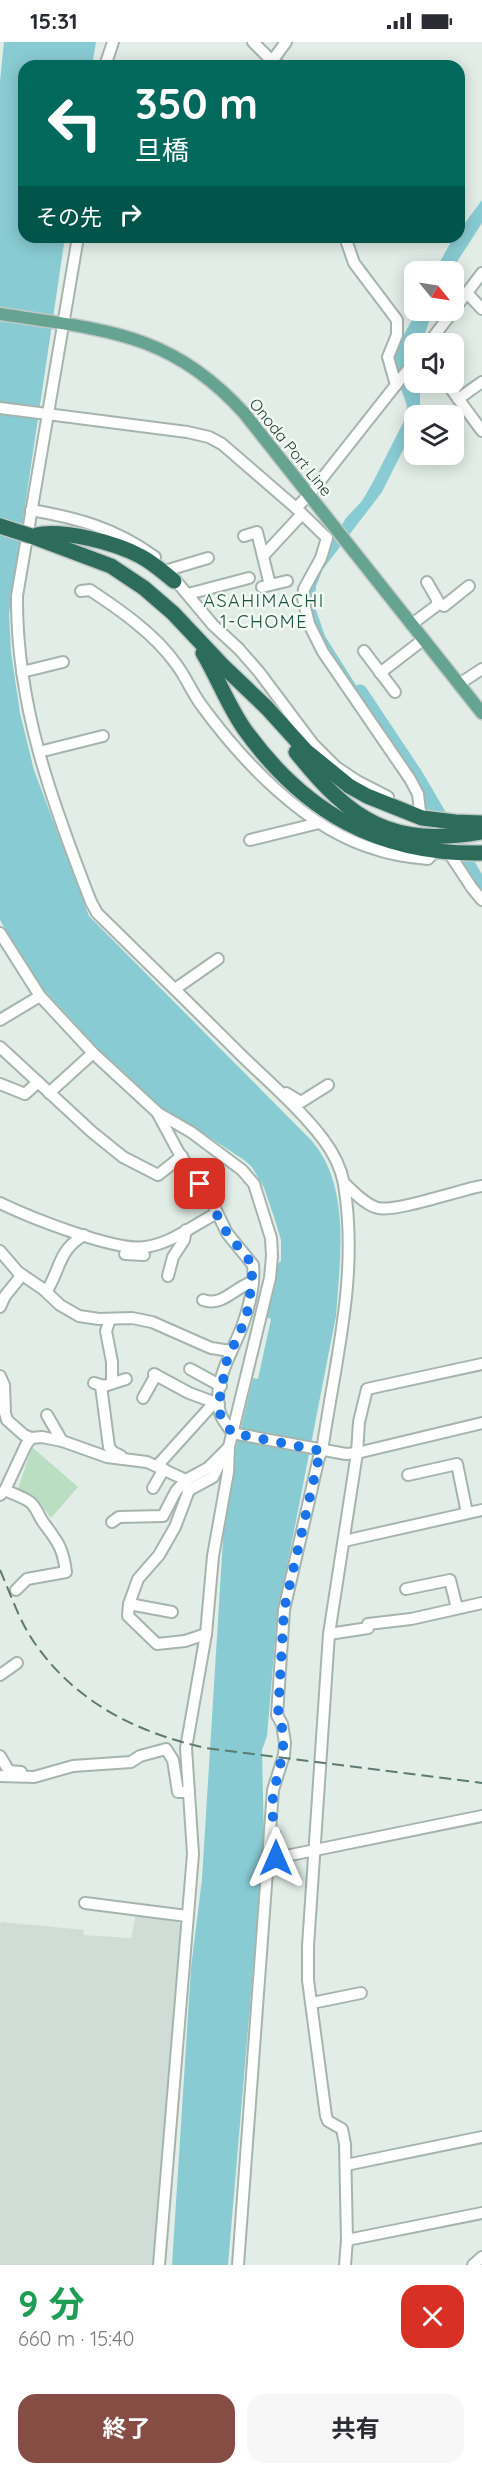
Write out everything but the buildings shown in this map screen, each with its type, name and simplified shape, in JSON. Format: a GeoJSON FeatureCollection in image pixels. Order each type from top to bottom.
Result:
{"type":"FeatureCollection","features":[{"type":"Feature","properties":{"kind":"highway"},"geometry":{"type":"LineString","coordinates":[[0,526],[111,566],[161,601],[222,665],[338,800],[374,824],[454,850]]}},
{"type":"Feature","properties":{"kind":"highway"},"geometry":{"type":"LineString","coordinates":[[31,536],[42,533],[57,534],[113,545],[140,556],[171,575]]}},
{"type":"Feature","properties":{"kind":"highway"},"geometry":{"type":"LineString","coordinates":[[187,628],[244,728],[278,770],[306,797],[337,818],[364,832],[396,844],[454,850]]}},
{"type":"Feature","properties":{"kind":"highway"},"geometry":{"type":"LineString","coordinates":[[222,665],[267,708],[306,751],[334,776],[367,796],[454,826],[482,832]]}},
{"type":"Feature","properties":{"kind":"highway"},"geometry":{"type":"LineString","coordinates":[[454,826],[482,821]]}},
{"type":"Feature","properties":{"kind":"highway"},"geometry":{"type":"LineString","coordinates":[[454,826],[454,850]]}},
{"type":"Feature","properties":{"kind":"main road","name":"Onoda Port Line"},"geometry":{"type":"LineString","coordinates":[[0,314],[120,334],[148,342],[198,370],[237,405],[482,713]]}},
{"type":"Feature","properties":{"kind":"street"},"geometry":{"type":"LineString","coordinates":[[107,60],[113,42]]}},
{"type":"Feature","properties":{"kind":"street"},"geometry":{"type":"LineString","coordinates":[[253,42],[273,60]]}},
{"type":"Feature","properties":{"kind":"street"},"geometry":{"type":"LineString","coordinates":[[277,60],[286,42]]}},
{"type":"Feature","properties":{"kind":"street"},"geometry":{"type":"LineString","coordinates":[[77,243],[43,414],[17,596],[18,642],[26,704],[47,784],[91,903],[97,913],[275,1088],[322,1138],[335,1158],[344,1183],[347,1221],[347,1301],[343,1337],[319,1457],[284,1610],[278,1715],[285,1743],[284,1755],[273,1791],[238,2265]]}},
{"type":"Feature","properties":{"kind":"street"},"geometry":{"type":"LineString","coordinates":[[347,243],[354,263],[397,320],[397,335],[388,357],[397,383]]}},
{"type":"Feature","properties":{"kind":"street"},"geometry":{"type":"LineString","coordinates":[[436,333],[482,273]]}},
{"type":"Feature","properties":{"kind":"street"},"geometry":{"type":"LineString","coordinates":[[466,293],[482,309]]}},
{"type":"Feature","properties":{"kind":"street"},"geometry":{"type":"LineString","coordinates":[[263,556],[404,374]]}},
{"type":"Feature","properties":{"kind":"street"},"geometry":{"type":"LineString","coordinates":[[458,399],[482,382]]}},
{"type":"Feature","properties":{"kind":"street"},"geometry":{"type":"LineString","coordinates":[[454,393],[482,431]]}},
{"type":"Feature","properties":{"kind":"street"},"geometry":{"type":"LineString","coordinates":[[0,408],[187,432],[208,437],[238,456],[299,511],[327,538],[321,558],[304,589],[305,608],[315,638],[410,779],[418,794],[424,816]]}},
{"type":"Feature","properties":{"kind":"street"},"geometry":{"type":"LineString","coordinates":[[31,510],[84,520],[94,526],[110,529],[140,546],[171,575],[213,625],[259,672],[325,757],[357,781],[424,816]]}},
{"type":"Feature","properties":{"kind":"street"},"geometry":{"type":"LineString","coordinates":[[244,536],[257,532],[263,556],[266,586],[287,581]]}},
{"type":"Feature","properties":{"kind":"street"},"geometry":{"type":"LineString","coordinates":[[171,575],[208,558]]}},
{"type":"Feature","properties":{"kind":"street"},"geometry":{"type":"LineString","coordinates":[[188,594],[249,578]]}},
{"type":"Feature","properties":{"kind":"street"},"geometry":{"type":"LineString","coordinates":[[412,624],[437,603],[438,597],[427,582]]}},
{"type":"Feature","properties":{"kind":"street"},"geometry":{"type":"LineString","coordinates":[[437,603],[444,606],[470,586]]}},
{"type":"Feature","properties":{"kind":"street"},"geometry":{"type":"LineString","coordinates":[[81,591],[90,590],[107,601],[164,649],[177,664],[204,708],[257,770],[298,808],[319,823],[375,850],[428,860],[454,850],[472,888],[482,900]]}},
{"type":"Feature","properties":{"kind":"street"},"geometry":{"type":"LineString","coordinates":[[380,673],[424,639]]}},
{"type":"Feature","properties":{"kind":"street"},"geometry":{"type":"LineString","coordinates":[[364,651],[395,692]]}},
{"type":"Feature","properties":{"kind":"street"},"geometry":{"type":"LineString","coordinates":[[22,672],[63,662]]}},
{"type":"Feature","properties":{"kind":"street"},"geometry":{"type":"LineString","coordinates":[[459,684],[482,669]]}},
{"type":"Feature","properties":{"kind":"street"},"geometry":{"type":"LineString","coordinates":[[39,752],[103,736]]}},
{"type":"Feature","properties":{"kind":"street"},"geometry":{"type":"LineString","coordinates":[[250,840],[319,823]]}},
{"type":"Feature","properties":{"kind":"street"},"geometry":{"type":"LineString","coordinates":[[0,933],[5,953],[40,996],[93,1053],[158,1113],[191,1132],[242,1170],[254,1185],[271,1238],[270,1278],[229,1447],[228,1472],[213,1556],[206,1634],[186,1748],[193,1854],[159,2265]]}},
{"type":"Feature","properties":{"kind":"street"},"geometry":{"type":"LineString","coordinates":[[175,989],[218,959]]}},
{"type":"Feature","properties":{"kind":"street"},"geometry":{"type":"LineString","coordinates":[[0,1020],[40,996]]}},
{"type":"Feature","properties":{"kind":"street"},"geometry":{"type":"LineString","coordinates":[[0,1047],[92,1132],[123,1157],[158,1175],[182,1156]]}},
{"type":"Feature","properties":{"kind":"street"},"geometry":{"type":"LineString","coordinates":[[49,1093],[93,1053]]}},
{"type":"Feature","properties":{"kind":"street"},"geometry":{"type":"LineString","coordinates":[[0,1084],[25,1094],[38,1082]]}},
{"type":"Feature","properties":{"kind":"street"},"geometry":{"type":"LineString","coordinates":[[275,1088],[301,1101],[328,1085]]}},
{"type":"Feature","properties":{"kind":"street"},"geometry":{"type":"LineString","coordinates":[[153,1488],[160,1468],[216,1404],[225,1366],[249,1306],[253,1265],[227,1233],[158,1113]]}},
{"type":"Feature","properties":{"kind":"street"},"geometry":{"type":"LineString","coordinates":[[344,1183],[367,1203],[377,1208],[439,1197],[482,1186]]}},
{"type":"Feature","properties":{"kind":"street"},"geometry":{"type":"LineString","coordinates":[[0,1203],[108,1244],[145,1248],[174,1239],[217,1213]]}},
{"type":"Feature","properties":{"kind":"street"},"geometry":{"type":"LineString","coordinates":[[168,1276],[173,1257],[184,1240],[186,1230]]}},
{"type":"Feature","properties":{"kind":"street"},"geometry":{"type":"LineString","coordinates":[[43,1289],[48,1289],[60,1259],[72,1242],[84,1235]]}},
{"type":"Feature","properties":{"kind":"street"},"geometry":{"type":"LineString","coordinates":[[108,1244],[118,1253],[144,1256]]}},
{"type":"Feature","properties":{"kind":"street"},"geometry":{"type":"LineString","coordinates":[[0,1251],[22,1275],[43,1289],[60,1305],[79,1316],[110,1319],[132,1318],[152,1322],[211,1348],[231,1351]]}},
{"type":"Feature","properties":{"kind":"street"},"geometry":{"type":"LineString","coordinates":[[0,1307],[2,1294],[22,1275]]}},
{"type":"Feature","properties":{"kind":"street"},"geometry":{"type":"LineString","coordinates":[[203,1300],[220,1301],[238,1288],[252,1282]]}},
{"type":"Feature","properties":{"kind":"street"},"geometry":{"type":"LineString","coordinates":[[110,1319],[106,1331],[112,1362],[112,1382]]}},
{"type":"Feature","properties":{"kind":"street"},"geometry":{"type":"LineString","coordinates":[[345,2265],[346,2164],[342,2128],[328,2121],[326,2116],[308,1980],[308,1946],[329,1634],[357,1453],[359,1422],[367,1389],[482,1364]]}},
{"type":"Feature","properties":{"kind":"street"},"geometry":{"type":"LineString","coordinates":[[190,1369],[221,1386]]}},
{"type":"Feature","properties":{"kind":"street"},"geometry":{"type":"LineString","coordinates":[[143,1398],[155,1375],[216,1404],[220,1414],[234,1433],[320,1450],[357,1453],[482,1423]]}},
{"type":"Feature","properties":{"kind":"street"},"geometry":{"type":"LineString","coordinates":[[0,1376],[4,1385],[7,1420],[17,1430],[32,1438],[42,1437],[62,1441],[107,1457],[131,1459]]}},
{"type":"Feature","properties":{"kind":"street"},"geometry":{"type":"LineString","coordinates":[[126,1379],[97,1384],[109,1447],[113,1452],[160,1468],[186,1484]]}},
{"type":"Feature","properties":{"kind":"street"},"geometry":{"type":"LineString","coordinates":[[47,1415],[62,1441]]}},
{"type":"Feature","properties":{"kind":"street"},"geometry":{"type":"LineString","coordinates":[[112,1431],[114,1448],[131,1459]]}},
{"type":"Feature","properties":{"kind":"street"},"geometry":{"type":"LineString","coordinates":[[16,1590],[27,1579],[66,1572],[59,1542],[41,1520],[37,1510],[29,1501],[2,1492],[26,1445],[32,1438]]}},
{"type":"Feature","properties":{"kind":"street"},"geometry":{"type":"LineString","coordinates":[[112,1522],[125,1516],[147,1518],[163,1516],[186,1484],[208,1468],[229,1447]]}},
{"type":"Feature","properties":{"kind":"street"},"geometry":{"type":"LineString","coordinates":[[408,1475],[457,1464],[467,1513]]}},
{"type":"Feature","properties":{"kind":"street"},"geometry":{"type":"LineString","coordinates":[[186,1484],[175,1527],[159,1555],[138,1579],[129,1604],[128,1616],[157,1644],[185,1641],[206,1634]]}},
{"type":"Feature","properties":{"kind":"street"},"geometry":{"type":"LineString","coordinates":[[344,1541],[482,1510]]}},
{"type":"Feature","properties":{"kind":"street"},"geometry":{"type":"LineString","coordinates":[[406,1589],[450,1580],[457,1608]]}},
{"type":"Feature","properties":{"kind":"street"},"geometry":{"type":"LineString","coordinates":[[329,1634],[368,1628],[368,1624],[411,1618],[482,1603]]}},
{"type":"Feature","properties":{"kind":"street"},"geometry":{"type":"LineString","coordinates":[[129,1604],[172,1612]]}},
{"type":"Feature","properties":{"kind":"street"},"geometry":{"type":"LineString","coordinates":[[0,1675],[17,1664]]}},
{"type":"Feature","properties":{"kind":"street"},"geometry":{"type":"LineString","coordinates":[[0,1756],[9,1771],[35,1772],[67,1761],[93,1757],[140,1756],[166,1749],[172,1760],[178,1792],[189,1792]]}},
{"type":"Feature","properties":{"kind":"street"},"geometry":{"type":"LineString","coordinates":[[0,1776],[34,1777],[73,1766],[131,1762],[140,1756]]}},
{"type":"Feature","properties":{"kind":"street"},"geometry":{"type":"LineString","coordinates":[[276,1858],[482,1816]]}},
{"type":"Feature","properties":{"kind":"street"},"geometry":{"type":"LineString","coordinates":[[263,1928],[272,1896],[276,1858],[276,1828],[271,1817]]}},
{"type":"Feature","properties":{"kind":"street"},"geometry":{"type":"LineString","coordinates":[[85,1903],[187,1916]]}},
{"type":"Feature","properties":{"kind":"street"},"geometry":{"type":"LineString","coordinates":[[312,2003],[362,1993]]}},
{"type":"Feature","properties":{"kind":"street"},"geometry":{"type":"LineString","coordinates":[[346,2164],[482,2137]]}},
{"type":"Feature","properties":{"kind":"street"},"geometry":{"type":"LineString","coordinates":[[347,2240],[482,2213]]}},
{"type":"Feature","properties":{"kind":"street"},"geometry":{"type":"LineString","coordinates":[[472,2265],[482,2257]]}},
{"type":"Feature","properties":{"kind":"shaded area"},"geometry":{"type":"Polygon","coordinates":[[[136,1914],[176,1919],[181,1926],[155,2265],[0,2265],[0,1924],[2,1922],[84,1930],[83,1935],[131,1938],[136,1914]]]}},
{"type":"Feature","properties":{"kind":"green space"},"geometry":{"type":"Polygon","coordinates":[[[32,1447],[78,1487],[51,1518],[34,1496],[18,1489],[32,1447]]]}},
{"type":"Feature","properties":{"kind":"water"},"geometry":{"type":"Polygon","coordinates":[[[4,42],[96,42],[93,60],[18,60],[18,243],[64,243],[9,614],[11,652],[20,713],[34,770],[89,916],[312,1141],[324,1159],[333,1180],[338,1202],[340,1248],[336,1316],[277,1618],[267,1736],[262,1750],[264,1841],[228,2265],[172,2265],[191,1968],[202,1879],[226,1491],[253,1378],[258,1379],[271,1319],[266,1317],[276,1265],[281,1261],[281,1240],[264,1188],[252,1167],[194,1127],[164,1110],[110,1062],[34,979],[0,920],[0,81],[4,42]]]}},
{"type":"Feature","properties":{"kind":"water"},"geometry":{"type":"Polygon","coordinates":[[[482,200],[482,223],[457,261],[440,261],[450,243],[465,243],[465,223],[482,200]]]}},
{"type":"Feature","properties":{"kind":"water"},"geometry":{"type":"Polygon","coordinates":[[[411,321],[429,321],[424,333],[405,333],[411,321]]]}},
{"type":"Feature","properties":{"kind":"water"},"geometry":{"type":"Polygon","coordinates":[[[404,334],[404,393],[420,393],[420,405],[407,405],[393,365],[393,354],[404,334]]]}},
{"type":"Feature","properties":{"kind":"water"},"geometry":{"type":"Polygon","coordinates":[[[404,421],[404,448],[382,492],[323,569],[316,586],[316,610],[325,636],[371,709],[319,638],[306,596],[330,545],[346,518],[362,501],[404,421]]]}},
{"type":"Feature","properties":{"kind":"waterway"},"geometry":{"type":"LineString","coordinates":[[360,692],[416,776],[482,889]]}},
{"type":"Feature","properties":{"kind":"railway"},"geometry":{"type":"LineString","coordinates":[[0,1570],[25,1628],[52,1665],[90,1699],[133,1724],[181,1742],[206,1748],[482,1783]]}},
{"type":"Feature","properties":{"kind":"district","name":"ASAHIMACHI 1-CHOME"},"geometry":{"type":"Point","coordinates":[264,610]}},
{"type":"Feature","properties":{"kind":"route"},"geometry":{"type":"LineString","coordinates":[[200,1184],[212,1202],[227,1233],[253,1265],[249,1306],[223,1372],[220,1414],[232,1433],[322,1451],[301,1529],[284,1610],[278,1715],[285,1743],[284,1755],[273,1791],[271,1817],[276,1828],[276,1858]]}}]}
